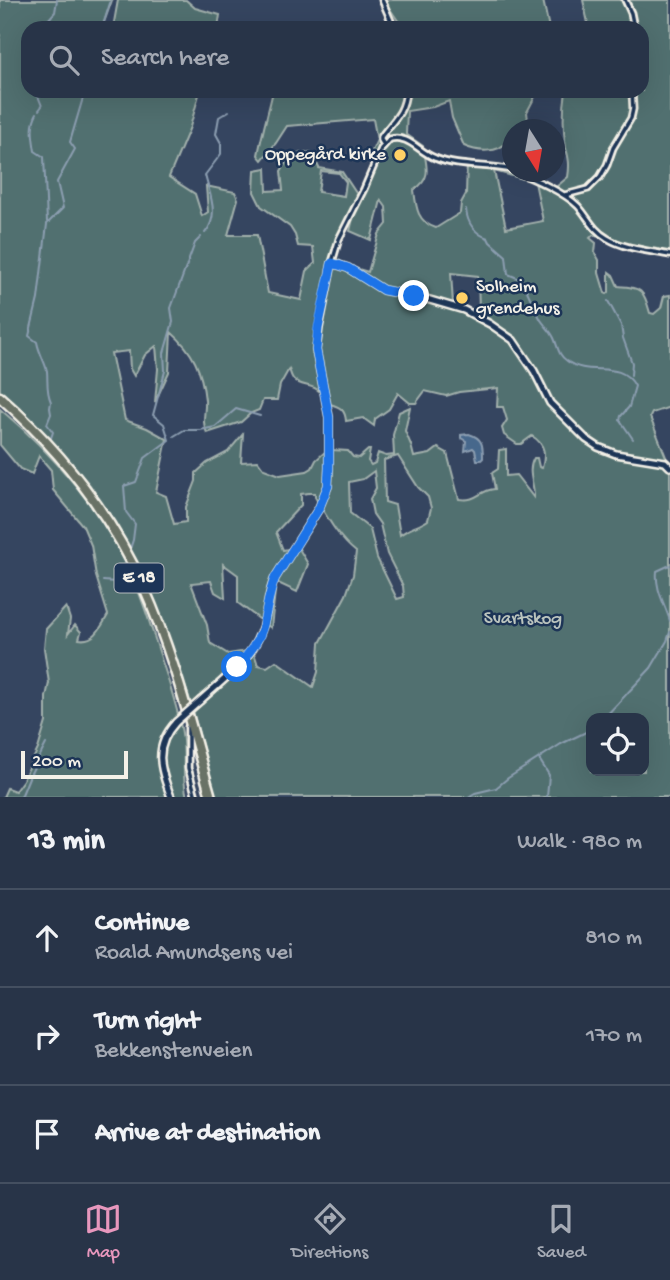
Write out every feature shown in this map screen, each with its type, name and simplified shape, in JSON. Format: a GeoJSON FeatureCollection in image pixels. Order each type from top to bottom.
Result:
{"type":"FeatureCollection","features":[{"type":"Feature","properties":{"kind":"highway","name":"E 18"},"geometry":{"type":"LineString","coordinates":[[0,399],[64,466],[93,504],[123,552],[162,641],[209,797]]}},
{"type":"Feature","properties":{"kind":"highway","name":"E 18"},"geometry":{"type":"LineString","coordinates":[[0,399],[22,416],[66,464],[96,502],[125,551],[164,640],[209,797]]}},
{"type":"Feature","properties":{"kind":"main road"},"geometry":{"type":"LineString","coordinates":[[171,797],[162,773],[160,754],[166,735],[176,722],[237,667],[255,645],[263,626],[275,578],[316,513],[326,491],[329,417],[316,350],[332,263],[348,268],[383,290],[464,310],[480,318],[513,340],[534,371],[547,400],[586,439],[616,454],[665,462],[670,467]]}},
{"type":"Feature","properties":{"kind":"street"},"geometry":{"type":"LineString","coordinates":[[382,0],[391,21]]}},
{"type":"Feature","properties":{"kind":"street"},"geometry":{"type":"LineString","coordinates":[[625,0],[633,21]]}},
{"type":"Feature","properties":{"kind":"street"},"geometry":{"type":"LineString","coordinates":[[384,145],[381,137],[402,111],[405,98]]}},
{"type":"Feature","properties":{"kind":"street"},"geometry":{"type":"LineString","coordinates":[[562,195],[584,191],[600,177],[612,148],[631,118],[632,98]]}},
{"type":"Feature","properties":{"kind":"street"},"geometry":{"type":"LineString","coordinates":[[332,263],[339,239],[384,145],[390,139],[400,137],[440,160],[502,169]]}},
{"type":"Feature","properties":{"kind":"street"},"geometry":{"type":"LineString","coordinates":[[540,182],[578,207],[589,224],[607,238],[627,246],[670,255]]}},
{"type":"Feature","properties":{"kind":"street"},"geometry":{"type":"LineString","coordinates":[[188,727],[188,768],[196,797]]}},
{"type":"Feature","properties":{"kind":"green space","name":"Svartskog"},"geometry":{"type":"Polygon","coordinates":[[[0,0],[112,0],[104,21],[21,21],[21,98],[198,98],[190,127],[169,177],[195,194],[202,216],[208,212],[206,186],[235,192],[238,199],[228,235],[257,235],[268,293],[301,300],[307,271],[315,263],[313,247],[298,246],[290,227],[261,206],[254,192],[255,170],[266,168],[267,191],[283,190],[281,171],[290,153],[312,153],[319,168],[342,172],[358,196],[371,169],[372,151],[377,140],[373,119],[287,126],[262,160],[258,155],[271,98],[534,98],[527,112],[528,119],[502,119],[502,146],[493,150],[475,150],[464,146],[452,118],[449,101],[433,107],[407,111],[406,134],[423,146],[426,176],[414,190],[417,208],[425,222],[436,228],[460,213],[466,194],[467,163],[502,166],[502,173],[494,171],[506,228],[543,221],[535,182],[546,182],[556,187],[568,177],[565,98],[649,98],[649,21],[588,21],[583,0],[670,0],[670,257],[626,247],[593,235],[590,238],[596,243],[595,253],[599,260],[599,273],[605,293],[609,292],[609,272],[618,286],[637,289],[643,294],[650,313],[654,314],[661,308],[664,296],[670,295],[670,407],[652,413],[650,417],[670,467],[670,797],[216,797],[189,697],[155,603],[117,528],[90,485],[30,419],[0,393],[0,0]],[[321,171],[318,192],[344,196],[346,182],[339,173],[321,171]],[[381,200],[371,240],[350,231],[355,210],[340,241],[336,259],[368,272],[379,234],[387,224],[386,207],[381,200]],[[451,273],[453,304],[479,311],[478,276],[451,273]],[[171,332],[169,372],[155,402],[158,369],[156,346],[145,355],[134,376],[130,369],[129,351],[111,353],[125,420],[167,439],[156,492],[166,496],[174,524],[186,522],[186,507],[196,481],[196,473],[207,463],[228,452],[243,434],[241,462],[258,461],[264,469],[280,475],[307,471],[326,451],[326,417],[322,395],[316,389],[296,382],[289,369],[280,385],[277,400],[263,400],[259,410],[241,422],[207,433],[204,421],[205,400],[199,371],[191,354],[171,332]],[[498,388],[446,396],[425,391],[416,403],[410,403],[398,393],[389,409],[375,419],[374,426],[363,418],[346,421],[342,410],[330,404],[333,450],[348,451],[353,457],[359,458],[370,450],[368,461],[371,465],[375,463],[378,453],[394,455],[393,435],[399,412],[410,407],[405,431],[414,457],[430,454],[438,448],[447,453],[459,499],[470,499],[495,489],[492,473],[498,469],[499,450],[506,449],[506,476],[516,475],[534,498],[531,468],[534,458],[537,458],[539,467],[542,468],[543,450],[540,442],[532,436],[517,444],[504,435],[502,428],[507,420],[503,407],[497,407],[498,388]],[[398,456],[384,460],[385,502],[395,505],[400,535],[428,520],[431,508],[428,497],[418,487],[398,456]],[[374,471],[363,479],[349,482],[350,513],[370,529],[377,558],[397,599],[404,597],[403,586],[387,554],[380,524],[373,514],[370,499],[376,488],[374,471]],[[315,493],[301,494],[301,505],[276,532],[283,550],[298,547],[308,564],[297,592],[276,582],[271,628],[238,603],[238,575],[223,564],[225,598],[215,592],[211,581],[191,583],[207,625],[210,643],[228,654],[253,650],[258,665],[267,667],[276,661],[313,687],[318,672],[320,643],[346,595],[353,575],[356,552],[333,527],[315,493]]]}},
{"type":"Feature","properties":{"kind":"green space"},"geometry":{"type":"Polygon","coordinates":[[[118,0],[186,0],[195,8],[220,15],[219,21],[114,21],[118,0]]]}},
{"type":"Feature","properties":{"kind":"green space"},"geometry":{"type":"Polygon","coordinates":[[[386,0],[543,0],[548,21],[398,21],[386,0]]]}},
{"type":"Feature","properties":{"kind":"green space"},"geometry":{"type":"Polygon","coordinates":[[[0,409],[58,464],[75,485],[106,528],[132,575],[152,628],[178,715],[183,741],[187,797],[3,797],[7,788],[15,791],[23,780],[38,749],[46,722],[49,683],[44,648],[46,629],[66,607],[70,619],[68,634],[75,625],[81,632],[79,639],[85,639],[97,633],[108,615],[96,576],[91,545],[83,526],[53,490],[51,470],[39,456],[32,474],[20,469],[0,445],[0,409]]]}},
{"type":"Feature","properties":{"kind":"water"},"geometry":{"type":"Polygon","coordinates":[[[469,434],[481,443],[481,460],[477,460],[473,448],[465,451],[466,441],[461,435],[469,434]]]}},
{"type":"Feature","properties":{"kind":"waterway"},"geometry":{"type":"LineString","coordinates":[[47,21],[55,12],[57,0]]}},
{"type":"Feature","properties":{"kind":"waterway"},"geometry":{"type":"LineString","coordinates":[[104,21],[111,0]]}},
{"type":"Feature","properties":{"kind":"waterway"},"geometry":{"type":"LineString","coordinates":[[39,98],[42,106],[39,110]]}},
{"type":"Feature","properties":{"kind":"waterway"},"geometry":{"type":"LineString","coordinates":[[51,438],[53,432],[47,424],[51,414],[47,371],[37,342],[29,336],[38,299],[47,224],[63,208],[57,182],[75,149],[70,142],[83,98]]}},
{"type":"Feature","properties":{"kind":"waterway"},"geometry":{"type":"LineString","coordinates":[[205,233],[210,226],[213,212],[205,175],[221,154],[221,143],[216,134],[219,117],[229,111]]}},
{"type":"Feature","properties":{"kind":"waterway"},"geometry":{"type":"LineString","coordinates":[[37,113],[33,122],[33,136],[35,151],[44,157],[47,222]]}},
{"type":"Feature","properties":{"kind":"waterway"},"geometry":{"type":"LineString","coordinates":[[466,209],[472,227],[506,256],[508,274],[522,280],[564,359],[576,366],[621,373],[635,386],[629,407],[620,420],[633,439]]}},
{"type":"Feature","properties":{"kind":"waterway"},"geometry":{"type":"LineString","coordinates":[[129,552],[135,524],[126,512],[124,486],[136,482],[145,458],[169,440],[164,424],[153,415],[165,371],[164,353],[173,322],[171,308],[195,243],[201,237]]}},
{"type":"Feature","properties":{"kind":"waterway"},"geometry":{"type":"LineString","coordinates":[[608,301],[621,325],[632,363],[631,375]]}},
{"type":"Feature","properties":{"kind":"waterway"},"geometry":{"type":"LineString","coordinates":[[174,436],[184,430],[215,427],[236,409],[260,416]]}},
{"type":"Feature","properties":{"kind":"waterway"},"geometry":{"type":"LineString","coordinates":[[103,581],[116,582],[126,562]]}},
{"type":"Feature","properties":{"kind":"waterway"},"geometry":{"type":"LineString","coordinates":[[670,565],[657,571],[659,591],[670,621]]}},
{"type":"Feature","properties":{"kind":"waterway"},"geometry":{"type":"LineString","coordinates":[[609,713],[651,668],[670,632]]}},
{"type":"Feature","properties":{"kind":"waterway"},"geometry":{"type":"LineString","coordinates":[[468,797],[496,788],[561,744],[586,732]]}},
{"type":"Feature","properties":{"kind":"waterway"},"geometry":{"type":"LineString","coordinates":[[21,797],[46,744]]}},
{"type":"Feature","properties":{"kind":"waterway"},"geometry":{"type":"LineString","coordinates":[[539,759],[549,775],[547,797]]}},
{"type":"Feature","properties":{"kind":"place","name":"Oppegård kirke"},"geometry":{"type":"Point","coordinates":[400,155]}},
{"type":"Feature","properties":{"kind":"place","name":"Solheim grendehus"},"geometry":{"type":"Point","coordinates":[462,298]}},
{"type":"Feature","properties":{"kind":"route"},"geometry":{"type":"LineString","coordinates":[[237,667],[258,638],[275,578],[319,508],[328,486],[329,417],[316,350],[332,263],[348,268],[383,290],[414,296]]}}]}
